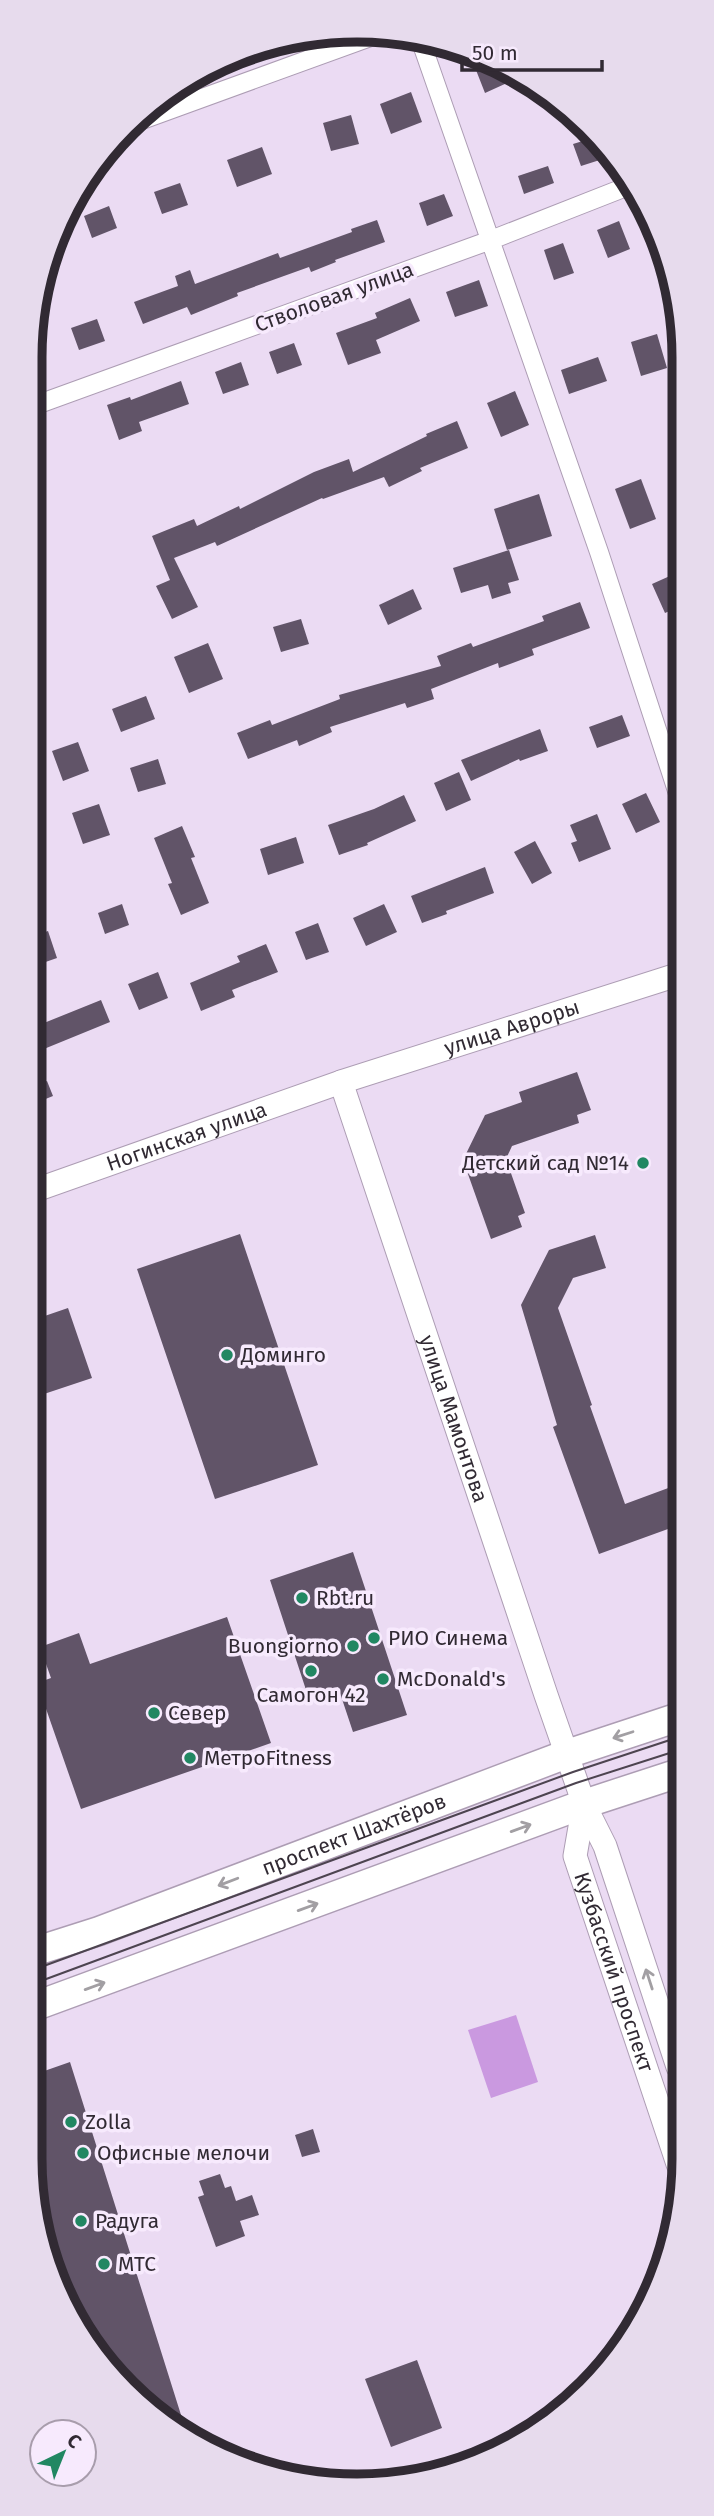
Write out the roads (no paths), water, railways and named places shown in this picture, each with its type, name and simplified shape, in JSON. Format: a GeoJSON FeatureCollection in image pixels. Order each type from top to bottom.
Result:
{"type":"FeatureCollection","features":[{"type":"Feature","properties":{"kind":"main road","name":"проспект Шахтёров"},"geometry":{"type":"LineString","coordinates":[[42,1949],[99,1931],[567,1754],[672,1719]]}},
{"type":"Feature","properties":{"kind":"main road"},"geometry":{"type":"LineString","coordinates":[[42,2004],[584,1804],[672,1775]]}},
{"type":"Feature","properties":{"kind":"street"},"geometry":{"type":"LineString","coordinates":[[155,115],[356,42]]}},
{"type":"Feature","properties":{"kind":"street"},"geometry":{"type":"LineString","coordinates":[[424,49],[599,552],[672,775]]}},
{"type":"Feature","properties":{"kind":"street","name":"Стволовая улица"},"geometry":{"type":"LineString","coordinates":[[42,403],[491,240],[623,188]]}},
{"type":"Feature","properties":{"kind":"street","name":"улица Авроры"},"geometry":{"type":"LineString","coordinates":[[341,1082],[672,977]]}},
{"type":"Feature","properties":{"kind":"street","name":"Ногинская улица"},"geometry":{"type":"LineString","coordinates":[[42,1188],[341,1082]]}},
{"type":"Feature","properties":{"kind":"street","name":"улица Мамонтова"},"geometry":{"type":"LineString","coordinates":[[341,1082],[584,1804]]}},
{"type":"Feature","properties":{"kind":"street","name":"Кузбасский проспект"},"geometry":{"type":"LineString","coordinates":[[584,1804],[605,1846],[672,2049]]}},
{"type":"Feature","properties":{"kind":"street","name":"Кузбасский проспект"},"geometry":{"type":"LineString","coordinates":[[584,1804],[575,1856],[672,2146]]}},
{"type":"Feature","properties":{"kind":"tram line"},"geometry":{"type":"LineString","coordinates":[[42,1967],[573,1772],[672,1739]]}},
{"type":"Feature","properties":{"kind":"tram line"},"geometry":{"type":"LineString","coordinates":[[42,1981],[576,1783],[672,1752]]}},
{"type":"Feature","properties":{"kind":"place","name":"Детский сад №14"},"geometry":{"type":"Point","coordinates":[643,1163]}},
{"type":"Feature","properties":{"kind":"place","name":"Доминго"},"geometry":{"type":"Point","coordinates":[227,1355]}},
{"type":"Feature","properties":{"kind":"place","name":"Rbt.ru"},"geometry":{"type":"Point","coordinates":[302,1598]}},
{"type":"Feature","properties":{"kind":"place","name":"РИО Синема"},"geometry":{"type":"Point","coordinates":[374,1638]}},
{"type":"Feature","properties":{"kind":"place","name":"Buongiorno"},"geometry":{"type":"Point","coordinates":[353,1646]}},
{"type":"Feature","properties":{"kind":"place","name":"Самогон 42"},"geometry":{"type":"Point","coordinates":[311,1671]}},
{"type":"Feature","properties":{"kind":"place","name":"McDonald's"},"geometry":{"type":"Point","coordinates":[383,1679]}},
{"type":"Feature","properties":{"kind":"place","name":"Север"},"geometry":{"type":"Point","coordinates":[154,1713]}},
{"type":"Feature","properties":{"kind":"place","name":"МетроFitness"},"geometry":{"type":"Point","coordinates":[190,1758]}},
{"type":"Feature","properties":{"kind":"place","name":"Zolla"},"geometry":{"type":"Point","coordinates":[71,2122]}},
{"type":"Feature","properties":{"kind":"place","name":"Офисные мелочи"},"geometry":{"type":"Point","coordinates":[83,2153]}},
{"type":"Feature","properties":{"kind":"place","name":"Радуга"},"geometry":{"type":"Point","coordinates":[81,2221]}},
{"type":"Feature","properties":{"kind":"place","name":"МТС"},"geometry":{"type":"Point","coordinates":[104,2264]}}]}
